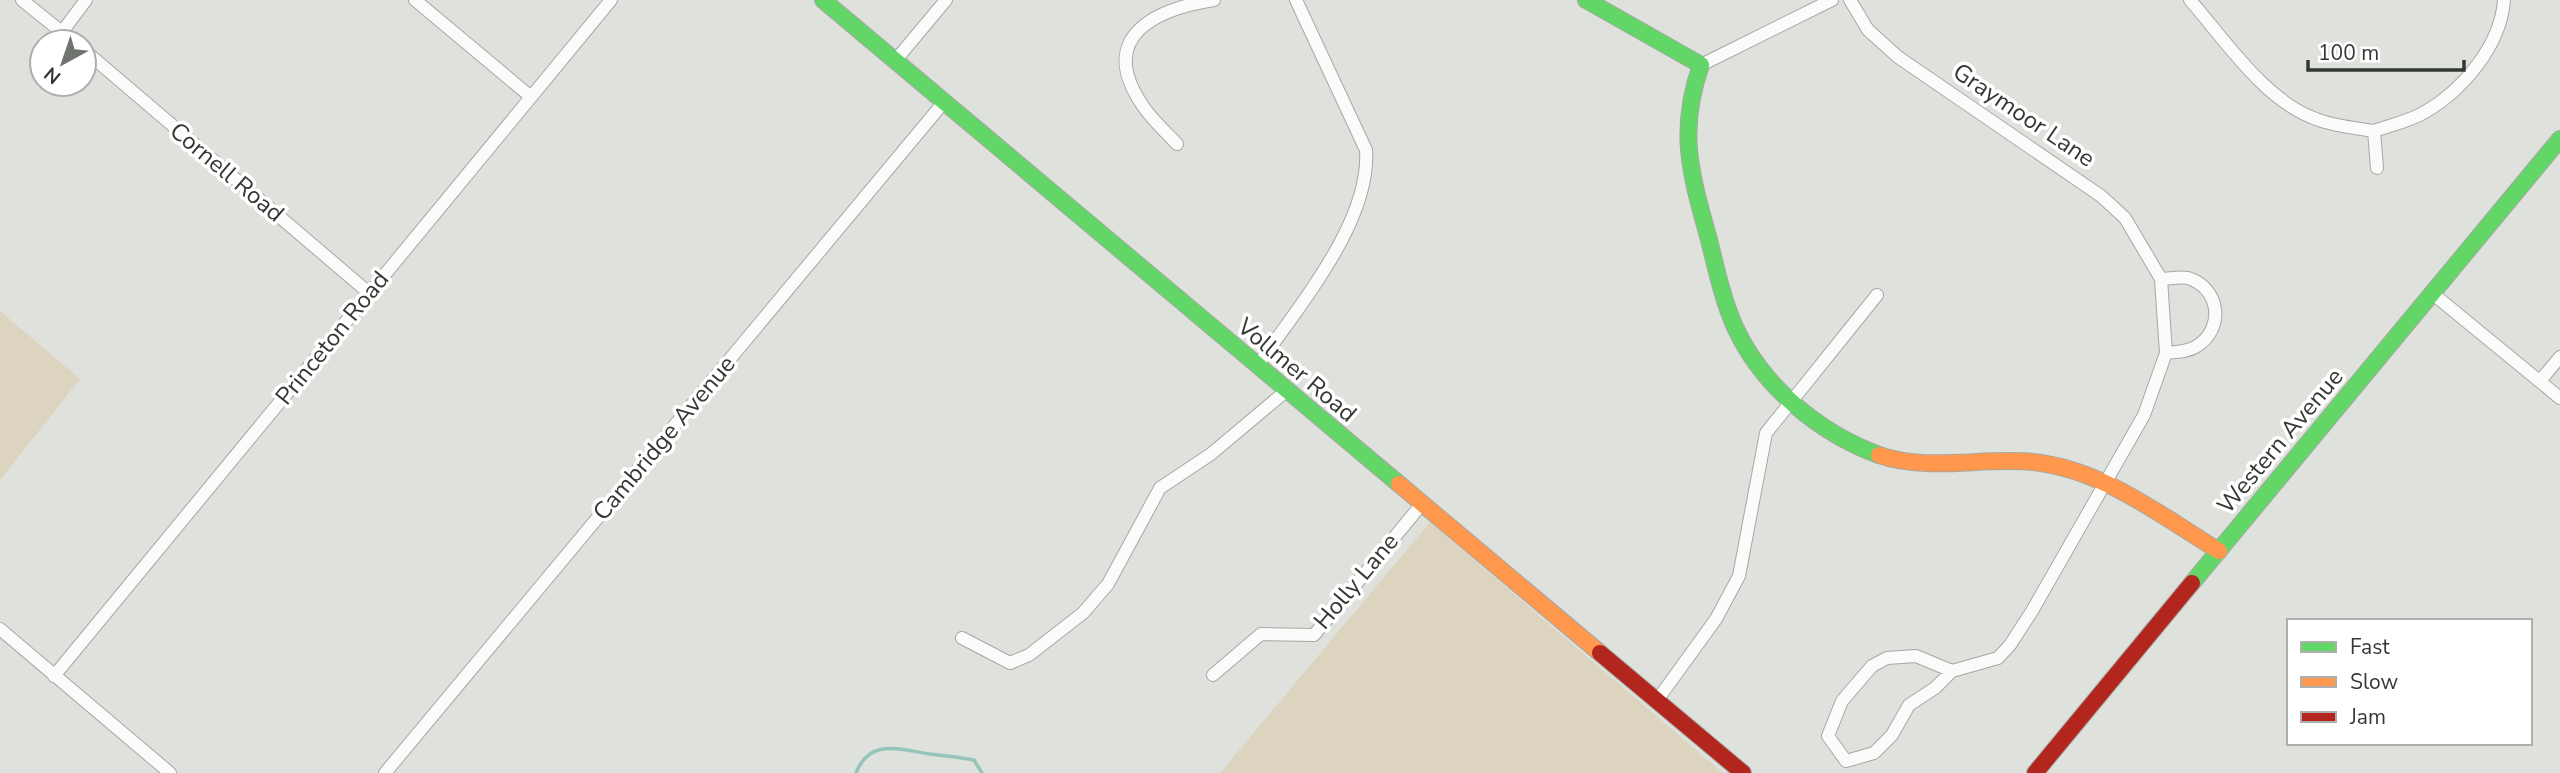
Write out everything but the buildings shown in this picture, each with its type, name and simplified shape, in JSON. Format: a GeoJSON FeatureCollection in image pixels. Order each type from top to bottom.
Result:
{"type":"FeatureCollection","features":[{"type":"Feature","properties":{"kind":"main road","name":"Vollmer Road"},"geometry":{"type":"LineString","coordinates":[[822,0],[1743,773]]}},
{"type":"Feature","properties":{"kind":"main road"},"geometry":{"type":"LineString","coordinates":[[1586,0],[1701,65],[1689,94],[1685,124],[1688,159],[1728,309],[1749,354],[1792,401],[1841,438],[1876,456],[1910,462],[2054,465],[2106,483],[2219,551]]}},
{"type":"Feature","properties":{"kind":"main road","name":"Western Avenue"},"geometry":{"type":"LineString","coordinates":[[2035,773],[2560,139]]}},
{"type":"Feature","properties":{"kind":"street"},"geometry":{"type":"LineString","coordinates":[[22,0],[57,28]]}},
{"type":"Feature","properties":{"kind":"street"},"geometry":{"type":"LineString","coordinates":[[65,28],[86,0]]}},
{"type":"Feature","properties":{"kind":"street"},"geometry":{"type":"LineString","coordinates":[[415,0],[530,97]]}},
{"type":"Feature","properties":{"kind":"street","name":"Princeton Road"},"geometry":{"type":"LineString","coordinates":[[54,676],[611,0]]}},
{"type":"Feature","properties":{"kind":"street"},"geometry":{"type":"LineString","coordinates":[[895,61],[946,0]]}},
{"type":"Feature","properties":{"kind":"street"},"geometry":{"type":"LineString","coordinates":[[1177,144],[1141,103],[1126,73],[1127,47],[1144,22],[1194,3],[1214,0]]}},
{"type":"Feature","properties":{"kind":"street"},"geometry":{"type":"LineString","coordinates":[[1257,367],[1347,232],[1367,174],[1366,150],[1296,0]]}},
{"type":"Feature","properties":{"kind":"street"},"geometry":{"type":"LineString","coordinates":[[1701,65],[1832,0]]}},
{"type":"Feature","properties":{"kind":"street","name":"Graymoor Lane"},"geometry":{"type":"LineString","coordinates":[[1850,0],[1868,30],[1898,57],[2101,196],[2125,218],[2161,279],[2166,353],[2144,415],[2010,645],[1998,658],[1952,671],[1935,688],[1909,705],[1892,735],[1874,753],[1846,761],[1828,736],[1842,701],[1872,666],[1887,658],[1916,656],[1952,671]]}},
{"type":"Feature","properties":{"kind":"street"},"geometry":{"type":"LineString","coordinates":[[2190,0],[2268,89],[2288,105],[2329,123],[2374,131],[2426,112],[2469,77],[2493,41],[2504,0]]}},
{"type":"Feature","properties":{"kind":"street","name":"Cornell Road"},"geometry":{"type":"LineString","coordinates":[[98,63],[369,293]]}},
{"type":"Feature","properties":{"kind":"street","name":"Cambridge Avenue"},"geometry":{"type":"LineString","coordinates":[[385,773],[944,102]]}},
{"type":"Feature","properties":{"kind":"street"},"geometry":{"type":"LineString","coordinates":[[2374,131],[2377,168]]}},
{"type":"Feature","properties":{"kind":"street"},"geometry":{"type":"LineString","coordinates":[[2161,279],[2186,278],[2202,286],[2214,301],[2216,319],[2206,339],[2196,348],[2166,353]]}},
{"type":"Feature","properties":{"kind":"street"},"geometry":{"type":"LineString","coordinates":[[2432,293],[2560,398]]}},
{"type":"Feature","properties":{"kind":"street"},"geometry":{"type":"LineString","coordinates":[[1658,699],[1709,630],[1739,576],[1766,433],[1877,295]]}},
{"type":"Feature","properties":{"kind":"street"},"geometry":{"type":"LineString","coordinates":[[2540,381],[2560,357]]}},
{"type":"Feature","properties":{"kind":"street"},"geometry":{"type":"LineString","coordinates":[[962,638],[1010,663],[1029,655],[1083,613],[1108,584],[1160,488],[1211,454],[1286,391]]}},
{"type":"Feature","properties":{"kind":"street","name":"Holly Lane"},"geometry":{"type":"LineString","coordinates":[[1213,675],[1261,634],[1314,635],[1421,505]]}},
{"type":"Feature","properties":{"kind":"street"},"geometry":{"type":"LineString","coordinates":[[0,629],[170,773]]}},
{"type":"Feature","properties":{"kind":"shaded area"},"geometry":{"type":"Polygon","coordinates":[[[0,311],[80,379],[0,480],[0,311]]]}},
{"type":"Feature","properties":{"kind":"shaded area"},"geometry":{"type":"Polygon","coordinates":[[[1430,522],[1723,773],[1220,773],[1430,522]]]}},
{"type":"Feature","properties":{"kind":"waterway"},"geometry":{"type":"LineString","coordinates":[[856,773],[869,754],[887,748],[974,760],[982,773]]}},
{"type":"Feature","properties":{"kind":"traffic: fast"},"geometry":{"type":"LineString","coordinates":[[823,0],[1399,484]]}},
{"type":"Feature","properties":{"kind":"traffic: fast"},"geometry":{"type":"LineString","coordinates":[[1586,0],[1701,65],[1690,110],[1689,151],[1696,191],[1726,305],[1735,327],[1760,369],[1795,405],[1835,434],[1879,455]]}},
{"type":"Feature","properties":{"kind":"traffic: fast"},"geometry":{"type":"LineString","coordinates":[[2192,583],[2560,139]]}},
{"type":"Feature","properties":{"kind":"traffic: slow"},"geometry":{"type":"LineString","coordinates":[[1879,455],[1917,463],[2014,461],[2058,466],[2083,474],[2130,496],[2219,551]]}},
{"type":"Feature","properties":{"kind":"traffic: slow"},"geometry":{"type":"LineString","coordinates":[[1399,484],[1600,653]]}},
{"type":"Feature","properties":{"kind":"traffic: jam"},"geometry":{"type":"LineString","coordinates":[[2035,773],[2192,583]]}},
{"type":"Feature","properties":{"kind":"traffic: jam"},"geometry":{"type":"LineString","coordinates":[[1600,653],[1743,773]]}}]}
